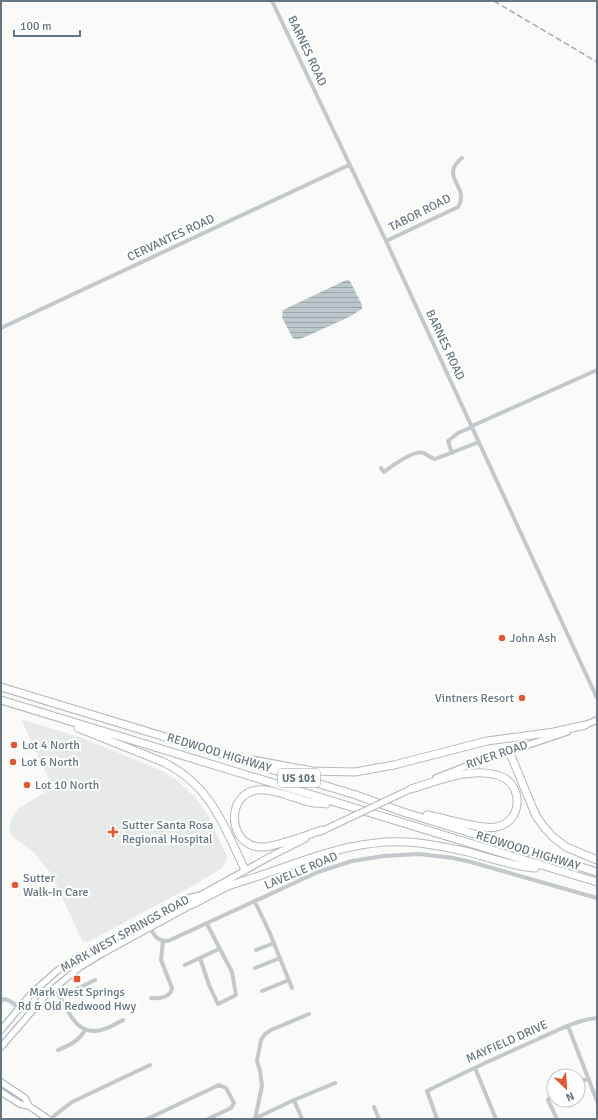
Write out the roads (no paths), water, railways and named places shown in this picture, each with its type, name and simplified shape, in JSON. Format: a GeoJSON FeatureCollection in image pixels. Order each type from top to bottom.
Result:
{"type":"FeatureCollection","features":[{"type":"Feature","properties":{"kind":"highway","name":"REDWOOD HIGHWAY"},"geometry":{"type":"LineString","coordinates":[[1,687],[356,795],[403,812],[597,872]]}},
{"type":"Feature","properties":{"kind":"highway","name":"REDWOOD HIGHWAY"},"geometry":{"type":"LineString","coordinates":[[1,700],[549,869],[597,882]]}},
{"type":"Feature","properties":{"kind":"highway"},"geometry":{"type":"LineString","coordinates":[[54,716],[88,732],[163,762],[186,776],[205,794],[214,806],[245,870]]}},
{"type":"Feature","properties":{"kind":"highway"},"geometry":{"type":"LineString","coordinates":[[213,752],[312,771],[356,772],[394,765],[482,742],[554,732],[585,725]]}},
{"type":"Feature","properties":{"kind":"highway"},"geometry":{"type":"LineString","coordinates":[[509,751],[536,816],[544,827],[553,837],[566,846],[597,860]]}},
{"type":"Feature","properties":{"kind":"highway"},"geometry":{"type":"LineString","coordinates":[[403,812],[442,817],[480,827],[491,828],[502,825],[510,820],[515,812],[518,802],[517,793],[511,783],[505,778],[492,774],[462,774],[411,789]]}},
{"type":"Feature","properties":{"kind":"highway"},"geometry":{"type":"LineString","coordinates":[[322,830],[274,846],[259,847],[246,843],[239,835],[235,827],[234,814],[241,799],[257,790],[274,792],[314,803],[339,804]]}},
{"type":"Feature","properties":{"kind":"highway"},"geometry":{"type":"LineString","coordinates":[[194,904],[240,882],[338,849],[372,842],[419,843],[464,851],[521,866],[549,869]]}},
{"type":"Feature","properties":{"kind":"main road","name":"RIVER ROAD"},"geometry":{"type":"LineString","coordinates":[[398,795],[461,767],[597,720]]}},
{"type":"Feature","properties":{"kind":"main road","name":"MARK WEST SPRINGS ROAD"},"geometry":{"type":"LineString","coordinates":[[1,1030],[18,1008],[37,988],[64,966],[189,898],[201,895],[245,870],[322,830],[398,795]]}},
{"type":"Feature","properties":{"kind":"main road","name":"MARK WEST SPRINGS ROAD"},"geometry":{"type":"LineString","coordinates":[[1,1047],[37,1004],[54,988],[88,962],[194,904],[201,895]]}},
{"type":"Feature","properties":{"kind":"main road"},"geometry":{"type":"LineString","coordinates":[[1,1078],[7,1086]]}},
{"type":"Feature","properties":{"kind":"main road"},"geometry":{"type":"LineString","coordinates":[[1,1082],[25,1098],[29,1106]]}},
{"type":"Feature","properties":{"kind":"main road"},"geometry":{"type":"LineString","coordinates":[[1,1092],[20,1104],[29,1106],[49,1119]]}},
{"type":"Feature","properties":{"kind":"street","name":"BARNES ROAD"},"geometry":{"type":"LineString","coordinates":[[272,1],[386,241],[597,698]]}},
{"type":"Feature","properties":{"kind":"street","name":"TABOR ROAD"},"geometry":{"type":"LineString","coordinates":[[386,241],[458,207],[461,201],[461,195],[453,175],[453,169],[454,165],[462,158]]}},
{"type":"Feature","properties":{"kind":"street","name":"CERVANTES ROAD"},"geometry":{"type":"LineString","coordinates":[[1,328],[349,165]]}},
{"type":"Feature","properties":{"kind":"street"},"geometry":{"type":"LineString","coordinates":[[452,453],[448,441],[458,432],[597,370]]}},
{"type":"Feature","properties":{"kind":"street"},"geometry":{"type":"LineString","coordinates":[[381,468],[384,472],[398,462],[419,452],[435,459],[479,442]]}},
{"type":"Feature","properties":{"kind":"street","name":"LAVELLE ROAD"},"geometry":{"type":"LineString","coordinates":[[163,941],[172,940],[318,872],[339,865],[374,857],[408,854],[442,856],[471,862],[597,898]]}},
{"type":"Feature","properties":{"kind":"street"},"geometry":{"type":"LineString","coordinates":[[255,902],[274,943],[292,988]]}},
{"type":"Feature","properties":{"kind":"street"},"geometry":{"type":"LineString","coordinates":[[147,920],[156,937],[163,941],[161,960],[172,988],[170,994],[161,998],[152,998]]}},
{"type":"Feature","properties":{"kind":"street"},"geometry":{"type":"LineString","coordinates":[[200,958],[209,985],[218,1004],[236,995],[232,972],[207,924]]}},
{"type":"Feature","properties":{"kind":"street"},"geometry":{"type":"LineString","coordinates":[[256,950],[274,943]]}},
{"type":"Feature","properties":{"kind":"street"},"geometry":{"type":"LineString","coordinates":[[185,966],[219,949]]}},
{"type":"Feature","properties":{"kind":"street"},"geometry":{"type":"LineString","coordinates":[[255,968],[280,958]]}},
{"type":"Feature","properties":{"kind":"street"},"geometry":{"type":"LineString","coordinates":[[61,997],[95,980]]}},
{"type":"Feature","properties":{"kind":"street"},"geometry":{"type":"LineString","coordinates":[[262,991],[289,980]]}},
{"type":"Feature","properties":{"kind":"street"},"geometry":{"type":"LineString","coordinates":[[54,988],[61,997],[73,1021],[85,1030],[100,1030],[123,1020]]}},
{"type":"Feature","properties":{"kind":"street"},"geometry":{"type":"LineString","coordinates":[[1,1000],[10,1000],[18,1008]]}},
{"type":"Feature","properties":{"kind":"street"},"geometry":{"type":"LineString","coordinates":[[256,1118],[262,1086],[257,1061],[261,1040],[265,1034],[271,1030],[309,1014]]}},
{"type":"Feature","properties":{"kind":"street","name":"MAYFIELD DRIVE"},"geometry":{"type":"LineString","coordinates":[[437,1119],[427,1091],[568,1026],[587,1019],[597,1018]]}},
{"type":"Feature","properties":{"kind":"street"},"geometry":{"type":"LineString","coordinates":[[568,1026],[597,1101]]}},
{"type":"Feature","properties":{"kind":"street"},"geometry":{"type":"LineString","coordinates":[[58,1050],[75,1042],[81,1037],[85,1030]]}},
{"type":"Feature","properties":{"kind":"street"},"geometry":{"type":"LineString","coordinates":[[49,1119],[72,1102],[150,1066]]}},
{"type":"Feature","properties":{"kind":"street"},"geometry":{"type":"LineString","coordinates":[[475,1068],[496,1119]]}},
{"type":"Feature","properties":{"kind":"street"},"geometry":{"type":"LineString","coordinates":[[256,1118],[335,1083]]}},
{"type":"Feature","properties":{"kind":"street"},"geometry":{"type":"LineString","coordinates":[[147,1119],[219,1086],[226,1088],[234,1104],[232,1108],[208,1119]]}},
{"type":"Feature","properties":{"kind":"street"},"geometry":{"type":"LineString","coordinates":[[294,1100],[302,1119]]}},
{"type":"Feature","properties":{"kind":"street"},"geometry":{"type":"LineString","coordinates":[[374,1107],[379,1119]]}},
{"type":"Feature","properties":{"kind":"street"},"geometry":{"type":"LineString","coordinates":[[552,1108],[557,1119]]}},
{"type":"Feature","properties":{"kind":"railway"},"geometry":{"type":"LineString","coordinates":[[494,1],[597,62]]}},
{"type":"Feature","properties":{"kind":"place","name":"John Ash"},"geometry":{"type":"Point","coordinates":[502,638]}},
{"type":"Feature","properties":{"kind":"place","name":"Vintners Resort"},"geometry":{"type":"Point","coordinates":[522,698]}},
{"type":"Feature","properties":{"kind":"place","name":"Lot 4 North"},"geometry":{"type":"Point","coordinates":[14,745]}},
{"type":"Feature","properties":{"kind":"place","name":"Lot 6 North"},"geometry":{"type":"Point","coordinates":[13,762]}},
{"type":"Feature","properties":{"kind":"place","name":"Lot 10 North"},"geometry":{"type":"Point","coordinates":[27,785]}},
{"type":"Feature","properties":{"kind":"place","name":"Sutter Santa Rosa Regional Hospital"},"geometry":{"type":"Point","coordinates":[113,832]}},
{"type":"Feature","properties":{"kind":"place","name":"Sutter Walk-In Care"},"geometry":{"type":"Point","coordinates":[15,885]}},
{"type":"Feature","properties":{"kind":"place","name":"Mark West Springs Rd & Old Redwood Hwy"},"geometry":{"type":"Point","coordinates":[77,979]}}]}
